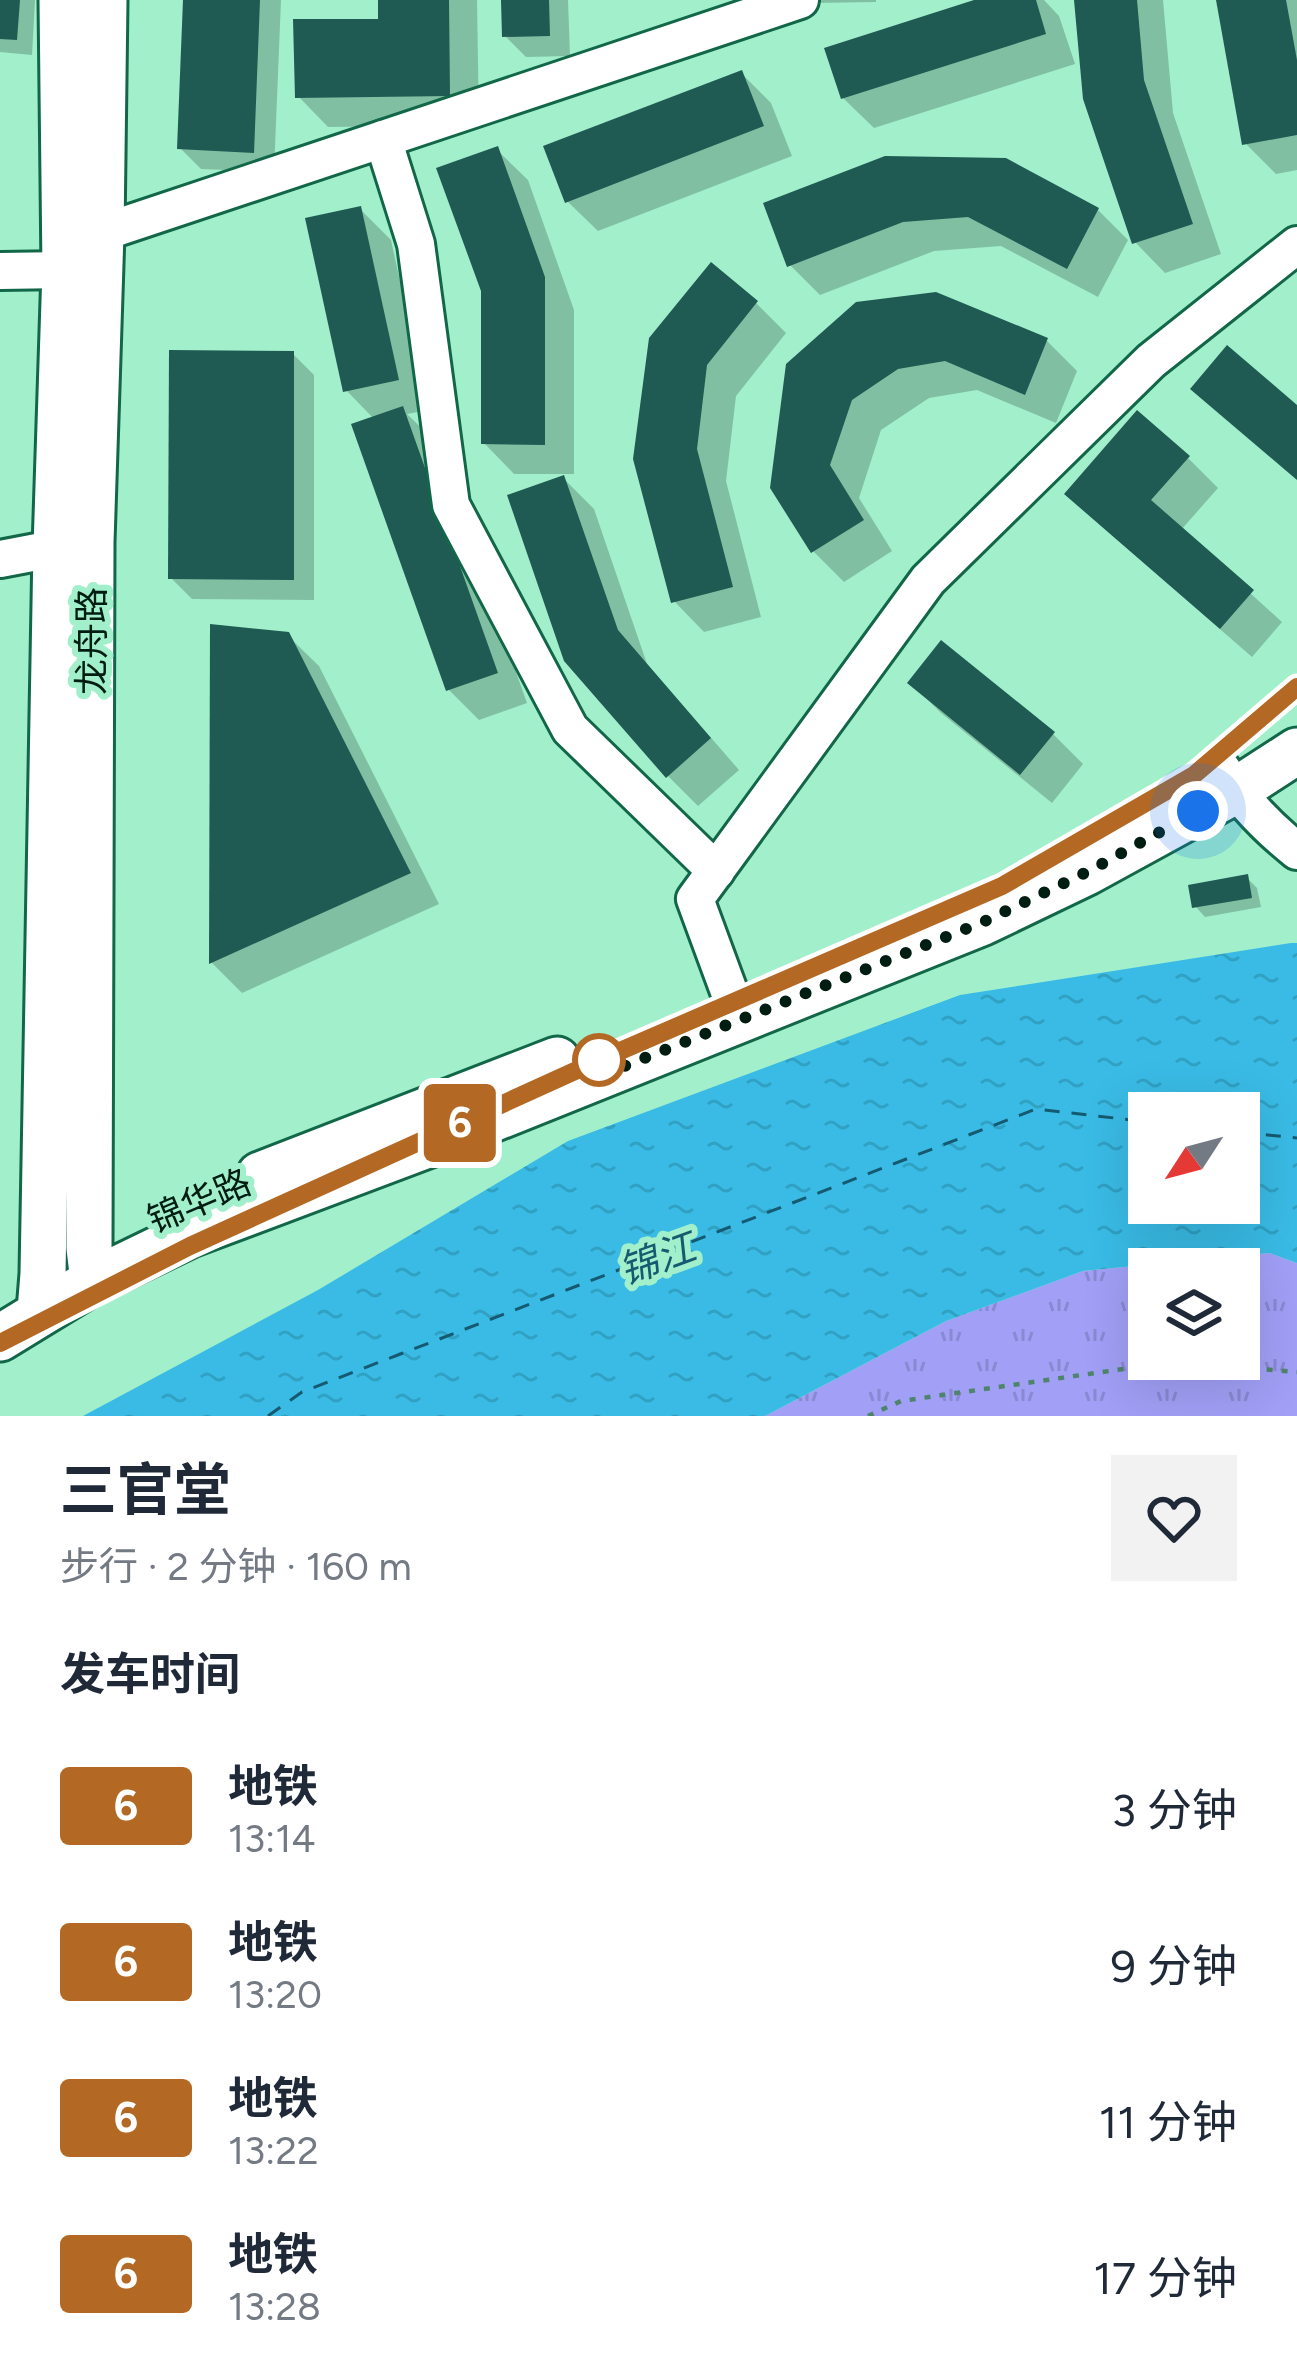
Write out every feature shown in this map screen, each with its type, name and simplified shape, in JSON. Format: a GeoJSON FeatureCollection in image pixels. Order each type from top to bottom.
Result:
{"type":"FeatureCollection","features":[{"type":"Feature","properties":{"kind":"main road"},"geometry":{"type":"LineString","coordinates":[[28,1296],[74,545],[62,0]]}},
{"type":"Feature","properties":{"kind":"main road","name":"龙舟路"},"geometry":{"type":"LineString","coordinates":[[91,1265],[74,545],[101,233],[104,0]]}},
{"type":"Feature","properties":{"kind":"main road","name":"锦华路"},"geometry":{"type":"LineString","coordinates":[[91,1265],[204,1197],[730,994],[1229,780],[1297,722]]}},
{"type":"Feature","properties":{"kind":"main road"},"geometry":{"type":"LineString","coordinates":[[0,1338],[28,1296],[91,1265],[188,1235],[452,1135],[983,922],[1087,872],[1229,780],[1297,751]]}},
{"type":"Feature","properties":{"kind":"street"},"geometry":{"type":"LineString","coordinates":[[101,233],[800,0]]}},
{"type":"Feature","properties":{"kind":"street"},"geometry":{"type":"LineString","coordinates":[[383,139],[416,244],[451,505],[570,729],[716,871]]}},
{"type":"Feature","properties":{"kind":"street"},"geometry":{"type":"LineString","coordinates":[[730,994],[695,899],[928,580],[1151,361],[1297,244]]}},
{"type":"Feature","properties":{"kind":"street"},"geometry":{"type":"LineString","coordinates":[[0,271],[65,270]]}},
{"type":"Feature","properties":{"kind":"street"},"geometry":{"type":"LineString","coordinates":[[0,559],[74,545]]}},
{"type":"Feature","properties":{"kind":"street"},"geometry":{"type":"LineString","coordinates":[[1229,780],[1268,827],[1297,851]]}},
{"type":"Feature","properties":{"kind":"path"},"geometry":{"type":"LineString","coordinates":[[868,1416],[901,1401],[1172,1362],[1297,1372]]}},
{"type":"Feature","properties":{"kind":"green space"},"geometry":{"type":"Polygon","coordinates":[[[1269,1253],[1297,1263],[1297,1416],[765,1416],[946,1321],[1083,1271],[1128,1267],[1128,1380],[1260,1380],[1260,1254],[1269,1253]]]}},
{"type":"Feature","properties":{"kind":"water","name":"锦江"},"geometry":{"type":"Polygon","coordinates":[[[1297,943],[1297,1263],[1260,1254],[1260,1248],[1128,1248],[1128,1267],[1083,1271],[946,1321],[765,1416],[83,1416],[318,1290],[568,1141],[960,995],[1297,943]]]}},
{"type":"Feature","properties":{"kind":"building"},"geometry":{"type":"Polygon","coordinates":[[[0,0],[20,0],[17,40],[0,39],[0,0]]]}},
{"type":"Feature","properties":{"kind":"building"},"geometry":{"type":"Polygon","coordinates":[[[183,0],[260,0],[254,153],[177,149],[183,0]]]}},
{"type":"Feature","properties":{"kind":"building"},"geometry":{"type":"Polygon","coordinates":[[[378,0],[449,0],[450,96],[295,98],[293,19],[378,19],[378,0]]]}},
{"type":"Feature","properties":{"kind":"building"},"geometry":{"type":"Polygon","coordinates":[[[501,0],[549,0],[550,36],[502,37],[501,0]]]}},
{"type":"Feature","properties":{"kind":"building"},"geometry":{"type":"Polygon","coordinates":[[[974,0],[1036,0],[1046,34],[841,99],[824,48],[974,0]]]}},
{"type":"Feature","properties":{"kind":"building"},"geometry":{"type":"Polygon","coordinates":[[[1074,0],[1137,0],[1144,80],[1193,224],[1132,244],[1083,99],[1074,0]]]}},
{"type":"Feature","properties":{"kind":"building"},"geometry":{"type":"Polygon","coordinates":[[[1216,0],[1286,0],[1297,60],[1297,135],[1242,145],[1216,0]]]}},
{"type":"Feature","properties":{"kind":"building"},"geometry":{"type":"Polygon","coordinates":[[[742,70],[764,126],[565,203],[543,146],[742,70]]]}},
{"type":"Feature","properties":{"kind":"building"},"geometry":{"type":"Polygon","coordinates":[[[498,146],[545,277],[545,445],[481,444],[481,291],[436,168],[498,146]]]}},
{"type":"Feature","properties":{"kind":"building"},"geometry":{"type":"Polygon","coordinates":[[[885,156],[1006,158],[1099,208],[1067,269],[968,217],[903,222],[787,267],[763,203],[885,156]]]}},
{"type":"Feature","properties":{"kind":"building"},"geometry":{"type":"Polygon","coordinates":[[[361,206],[399,380],[343,392],[305,218],[361,206]]]}},
{"type":"Feature","properties":{"kind":"building"},"geometry":{"type":"Polygon","coordinates":[[[711,262],[758,301],[707,365],[697,449],[733,587],[671,603],[633,459],[649,338],[711,262]]]}},
{"type":"Feature","properties":{"kind":"building"},"geometry":{"type":"Polygon","coordinates":[[[936,292],[1048,338],[1025,395],[945,361],[898,369],[852,400],[830,465],[864,520],[811,553],[770,488],[786,364],[856,302],[936,292]]]}},
{"type":"Feature","properties":{"kind":"building"},"geometry":{"type":"Polygon","coordinates":[[[1227,345],[1297,405],[1297,480],[1190,389],[1227,345]]]}},
{"type":"Feature","properties":{"kind":"building"},"geometry":{"type":"Polygon","coordinates":[[[169,350],[294,351],[294,580],[168,579],[169,350]]]}},
{"type":"Feature","properties":{"kind":"building"},"geometry":{"type":"Polygon","coordinates":[[[403,406],[498,673],[446,691],[351,424],[403,406]]]}},
{"type":"Feature","properties":{"kind":"building"},"geometry":{"type":"Polygon","coordinates":[[[1137,410],[1190,456],[1151,500],[1254,590],[1220,629],[1064,494],[1137,410]]]}},
{"type":"Feature","properties":{"kind":"building"},"geometry":{"type":"Polygon","coordinates":[[[564,475],[618,630],[711,738],[666,778],[564,661],[507,495],[564,475]]]}},
{"type":"Feature","properties":{"kind":"building"},"geometry":{"type":"Polygon","coordinates":[[[210,624],[289,632],[411,873],[209,964],[210,624]]]}},
{"type":"Feature","properties":{"kind":"building"},"geometry":{"type":"Polygon","coordinates":[[[941,640],[1055,732],[1020,775],[907,683],[941,640]]]}},
{"type":"Feature","properties":{"kind":"building"},"geometry":{"type":"Polygon","coordinates":[[[1248,874],[1252,898],[1192,908],[1188,885],[1248,874]]]}},
{"type":"Feature","properties":{"kind":"ferry route"},"geometry":{"type":"LineString","coordinates":[[268,1416],[302,1392],[1036,1109],[1128,1120]]}},
{"type":"Feature","properties":{"kind":"ferry route"},"geometry":{"type":"LineString","coordinates":[[1260,1134],[1297,1138]]}},
{"type":"Feature","properties":{"kind":"metro line","name":"6"},"geometry":{"type":"LineString","coordinates":[[0,1343],[190,1246],[597,1061],[1002,886],[1194,775],[1297,687]]}},
{"type":"Feature","properties":{"kind":"route"},"geometry":{"type":"LineString","coordinates":[[599,1060],[600,1076],[983,922],[1198,811]]}}]}
